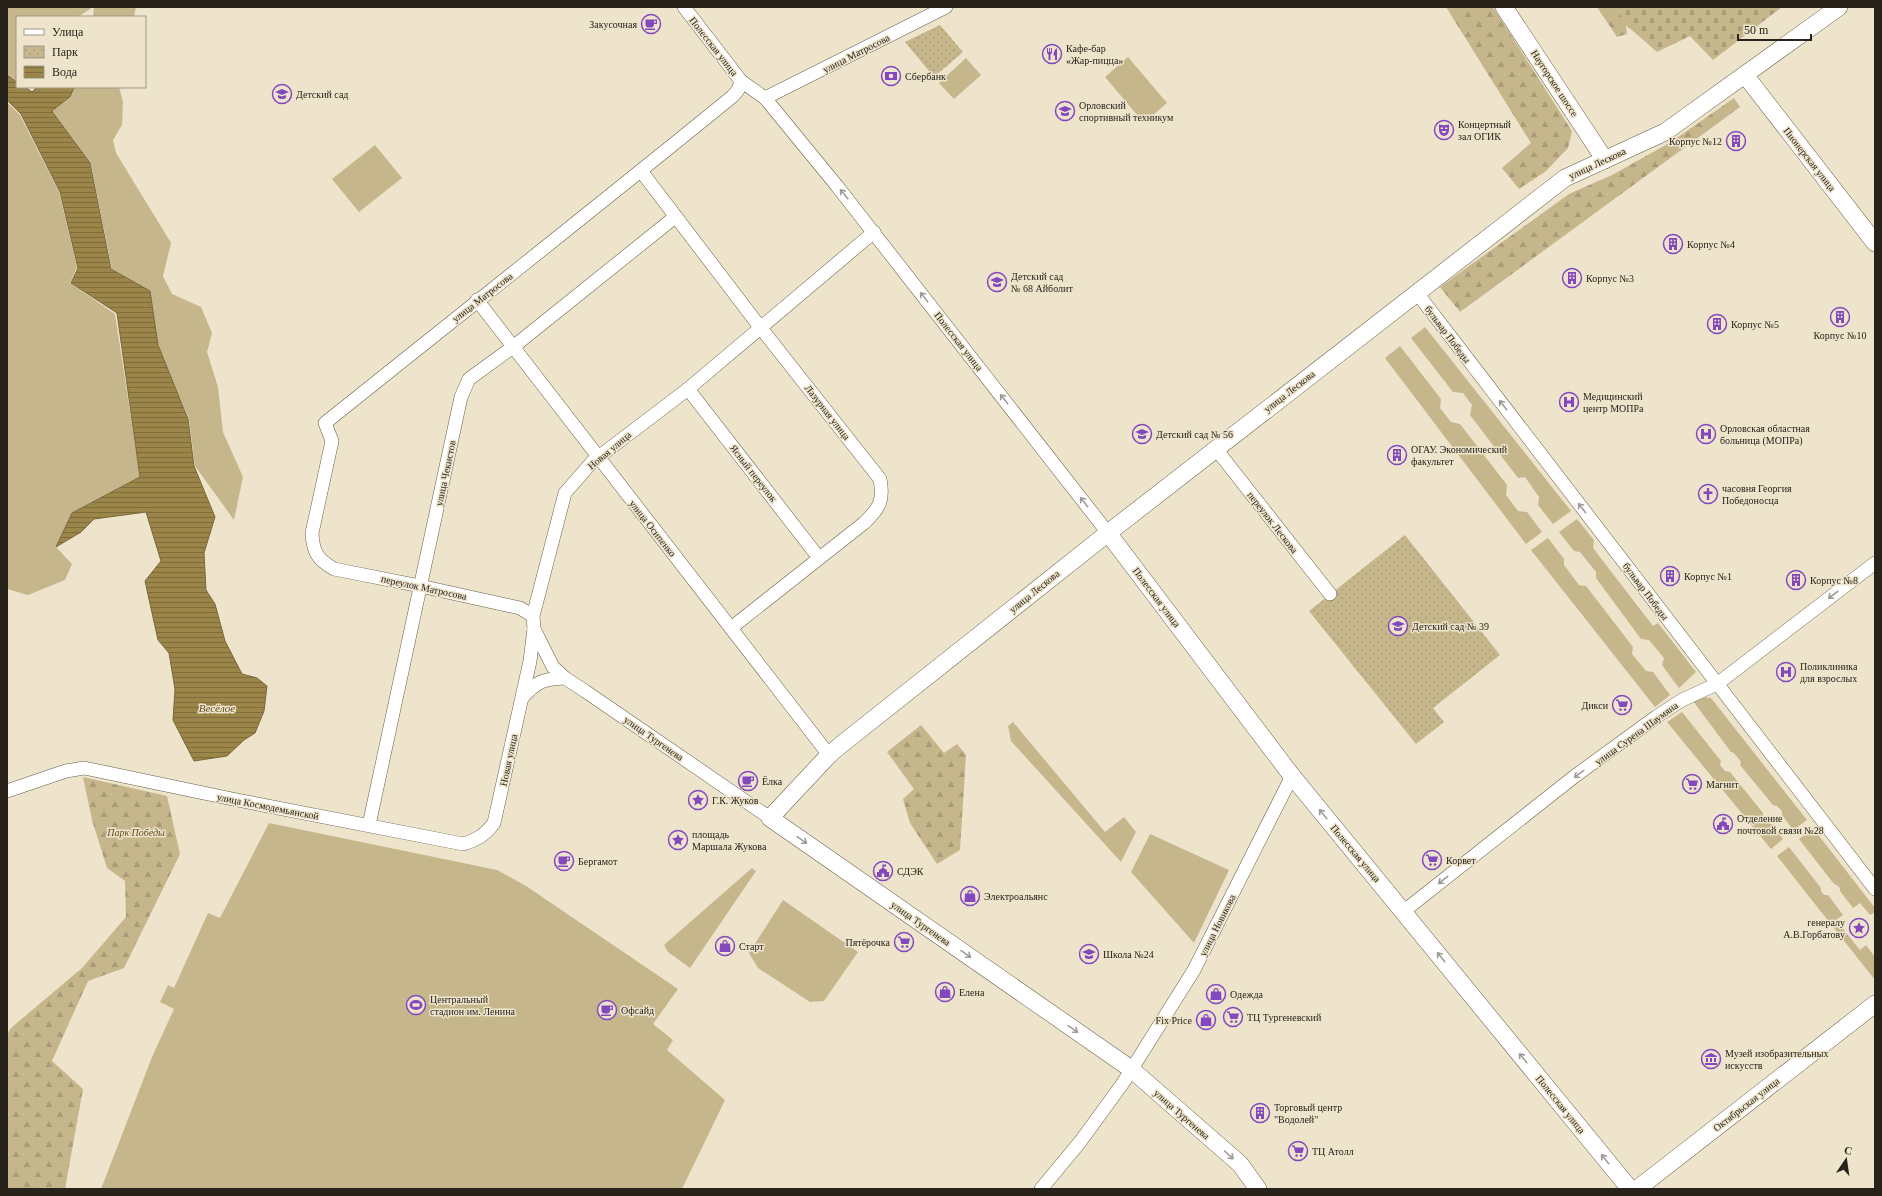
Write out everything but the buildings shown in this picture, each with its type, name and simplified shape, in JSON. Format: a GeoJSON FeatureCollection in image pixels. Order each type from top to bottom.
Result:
{"type":"FeatureCollection","features":[{"type":"Feature","properties":{"kind":"main road","name":"Наугорское шоссе"},"geometry":{"type":"LineString","coordinates":[[1504,7],[1605,160]]}},
{"type":"Feature","properties":{"kind":"main road","name":"улица Лескова"},"geometry":{"type":"LineString","coordinates":[[770,818],[829,755],[1108,533],[1564,178],[1665,132],[1839,7]]}},
{"type":"Feature","properties":{"kind":"main road","name":"Пионерская улица"},"geometry":{"type":"LineString","coordinates":[[1745,75],[1875,243]]}},
{"type":"Feature","properties":{"kind":"main road","name":"Полесская улица"},"geometry":{"type":"LineString","coordinates":[[1108,533],[1292,776],[1630,1189]]}},
{"type":"Feature","properties":{"kind":"main road","name":"улица Тургенева"},"geometry":{"type":"LineString","coordinates":[[770,818],[1132,1069],[1240,1164],[1258,1189]]}},
{"type":"Feature","properties":{"kind":"main road","name":"Октябрьская улица"},"geometry":{"type":"LineString","coordinates":[[1637,1189],[1875,1004]]}},
{"type":"Feature","properties":{"kind":"street","name":"Полесская улица"},"geometry":{"type":"LineString","coordinates":[[684,7],[741,81],[765,98],[874,232],[1108,533]]}},
{"type":"Feature","properties":{"kind":"street","name":"улица Матросова"},"geometry":{"type":"LineString","coordinates":[[765,98],[946,7]]}},
{"type":"Feature","properties":{"kind":"street","name":"улица Матросова"},"geometry":{"type":"LineString","coordinates":[[318,556],[313,546],[312,533],[332,441],[325,423],[733,96],[738,90],[741,81]]}},
{"type":"Feature","properties":{"kind":"street","name":"Лазурная улица"},"geometry":{"type":"LineString","coordinates":[[641,171],[760,327],[880,479],[883,493],[880,503],[873,514],[731,628]]}},
{"type":"Feature","properties":{"kind":"street","name":"улица Чекистов"},"geometry":{"type":"LineString","coordinates":[[369,825],[461,397],[469,379],[513,347],[675,217]]}},
{"type":"Feature","properties":{"kind":"street","name":"Новая улица"},"geometry":{"type":"LineString","coordinates":[[463,844],[480,838],[494,823],[530,661],[534,623],[565,493],[598,457],[688,388],[874,232]]}},
{"type":"Feature","properties":{"kind":"street","name":"бульвар Победы"},"geometry":{"type":"LineString","coordinates":[[1417,293],[1875,889]]}},
{"type":"Feature","properties":{"kind":"street","name":"улица Осипенко"},"geometry":{"type":"LineString","coordinates":[[477,300],[829,755]]}},
{"type":"Feature","properties":{"kind":"street","name":"Ясный переулок"},"geometry":{"type":"LineString","coordinates":[[688,388],[819,558]]}},
{"type":"Feature","properties":{"kind":"street","name":"переулок Лескова"},"geometry":{"type":"LineString","coordinates":[[1216,449],[1330,594]]}},
{"type":"Feature","properties":{"kind":"street","name":"переулок Матросова"},"geometry":{"type":"LineString","coordinates":[[318,556],[324,563],[334,569],[520,608],[534,623]]}},
{"type":"Feature","properties":{"kind":"street","name":"улица Сурена Шаумяна"},"geometry":{"type":"LineString","coordinates":[[1404,911],[1575,776],[1682,700],[1717,684],[1875,563]]}},
{"type":"Feature","properties":{"kind":"street","name":"улица Тургенева"},"geometry":{"type":"LineString","coordinates":[[534,623],[552,668],[770,818]]}},
{"type":"Feature","properties":{"kind":"street"},"geometry":{"type":"LineString","coordinates":[[522,698],[540,681],[565,678]]}},
{"type":"Feature","properties":{"kind":"street","name":"улица Космодемьянской"},"geometry":{"type":"LineString","coordinates":[[7,791],[74,768],[84,768],[237,800],[463,844]]}},
{"type":"Feature","properties":{"kind":"street","name":"улица Новикова"},"geometry":{"type":"LineString","coordinates":[[1041,1189],[1080,1142],[1132,1069],[1194,970],[1292,776]]}},
{"type":"Feature","properties":{"kind":"green space"},"geometry":{"type":"Polygon","coordinates":[[[7,7],[93,7],[80,16],[16,16],[16,80],[7,74],[7,7]]]}},
{"type":"Feature","properties":{"kind":"green space"},"geometry":{"type":"Polygon","coordinates":[[[94,7],[136,7],[134,16],[93,16],[94,7]]]}},
{"type":"Feature","properties":{"kind":"green space"},"geometry":{"type":"Polygon","coordinates":[[[1446,7],[1493,7],[1572,131],[1568,148],[1546,171],[1519,189],[1502,168],[1531,143],[1446,7]]]}},
{"type":"Feature","properties":{"kind":"green space"},"geometry":{"type":"Polygon","coordinates":[[[1597,7],[1618,7],[1626,25],[1627,34],[1617,37],[1597,7]]]}},
{"type":"Feature","properties":{"kind":"green space"},"geometry":{"type":"Polygon","coordinates":[[[1618,7],[1782,7],[1713,60],[1690,36],[1657,52],[1626,25],[1618,7]]]}},
{"type":"Feature","properties":{"kind":"green space"},"geometry":{"type":"Polygon","coordinates":[[[940,25],[963,52],[934,77],[905,42],[940,25]]]}},
{"type":"Feature","properties":{"kind":"green space"},"geometry":{"type":"Polygon","coordinates":[[[1128,57],[1167,103],[1144,123],[1105,77],[1128,57]]]}},
{"type":"Feature","properties":{"kind":"green space"},"geometry":{"type":"Polygon","coordinates":[[[966,58],[981,75],[954,99],[939,83],[966,58]]]}},
{"type":"Feature","properties":{"kind":"green space"},"geometry":{"type":"Polygon","coordinates":[[[74,88],[119,88],[123,102],[122,125],[113,140],[116,153],[171,243],[163,276],[172,294],[201,307],[212,333],[207,352],[218,387],[223,432],[243,477],[234,520],[195,466],[189,419],[158,345],[150,291],[112,269],[91,164],[53,111],[70,98],[74,88]]]}},
{"type":"Feature","properties":{"kind":"green space"},"geometry":{"type":"Polygon","coordinates":[[[1734,98],[1740,107],[1460,312],[1440,287],[1569,194],[1612,175],[1671,142],[1734,98]]]}},
{"type":"Feature","properties":{"kind":"green space"},"geometry":{"type":"Polygon","coordinates":[[[7,102],[20,115],[59,192],[77,267],[70,283],[115,314],[140,477],[72,513],[56,547],[72,564],[65,580],[28,595],[7,589],[7,102]]]}},
{"type":"Feature","properties":{"kind":"green space"},"geometry":{"type":"Polygon","coordinates":[[[375,145],[402,178],[359,212],[332,179],[375,145]]]}},
{"type":"Feature","properties":{"kind":"green space"},"geometry":{"type":"Polygon","coordinates":[[[1425,327],[1571,511],[1553,524],[1538,505],[1539,497],[1525,477],[1518,478],[1470,415],[1472,405],[1463,393],[1453,392],[1411,338],[1425,327]]]}},
{"type":"Feature","properties":{"kind":"green space"},"geometry":{"type":"Polygon","coordinates":[[[1400,346],[1441,399],[1440,408],[1451,422],[1460,424],[1507,485],[1506,495],[1518,511],[1527,512],[1542,532],[1526,544],[1385,358],[1400,346]]]}},
{"type":"Feature","properties":{"kind":"green space"},"geometry":{"type":"Polygon","coordinates":[[[1577,519],[1594,540],[1593,548],[1653,626],[1658,623],[1696,672],[1679,688],[1662,665],[1664,658],[1649,640],[1641,639],[1596,578],[1596,572],[1580,552],[1574,551],[1559,532],[1577,519]]]}},
{"type":"Feature","properties":{"kind":"green space"},"geometry":{"type":"Polygon","coordinates":[[[1405,535],[1500,655],[1433,708],[1444,722],[1416,744],[1309,611],[1405,535]]]}},
{"type":"Feature","properties":{"kind":"green space"},"geometry":{"type":"Polygon","coordinates":[[[1548,538],[1564,559],[1564,565],[1579,585],[1586,586],[1633,647],[1632,654],[1646,671],[1653,672],[1670,695],[1655,707],[1531,550],[1548,538]]]}},
{"type":"Feature","properties":{"kind":"green space"},"geometry":{"type":"Polygon","coordinates":[[[1702,697],[1711,698],[1807,820],[1793,830],[1782,815],[1782,811],[1777,806],[1773,805],[1740,765],[1741,762],[1734,753],[1731,752],[1693,701],[1702,697]]]}},
{"type":"Feature","properties":{"kind":"green space"},"geometry":{"type":"Polygon","coordinates":[[[1682,712],[1721,761],[1720,765],[1725,771],[1730,772],[1763,813],[1763,817],[1767,823],[1772,824],[1783,839],[1771,849],[1667,722],[1682,712]]]}},
{"type":"Feature","properties":{"kind":"green space"},"geometry":{"type":"Polygon","coordinates":[[[1013,722],[1105,832],[1124,817],[1136,832],[1121,862],[1011,741],[1008,726],[1013,722]]]}},
{"type":"Feature","properties":{"kind":"green space"},"geometry":{"type":"Polygon","coordinates":[[[921,725],[944,753],[957,744],[966,755],[960,850],[937,864],[910,823],[903,799],[914,789],[887,752],[921,725]]]}},
{"type":"Feature","properties":{"kind":"green space","name":"Парк Победы"},"geometry":{"type":"Polygon","coordinates":[[[83,777],[167,796],[180,854],[124,968],[88,981],[52,1061],[83,1089],[65,1189],[7,1189],[7,1034],[11,1028],[82,968],[126,917],[125,881],[107,868],[92,820],[83,777]]]}},
{"type":"Feature","properties":{"kind":"green space","name":"Центральный стадион им. Ленина"},"geometry":{"type":"Polygon","coordinates":[[[269,823],[497,870],[526,886],[678,989],[653,1024],[673,1040],[667,1050],[725,1100],[682,1189],[101,1189],[152,1057],[174,1009],[160,1002],[168,985],[174,988],[208,913],[220,918],[269,823]]]}},
{"type":"Feature","properties":{"kind":"green space"},"geometry":{"type":"Polygon","coordinates":[[[1813,828],[1875,908],[1875,912],[1870,915],[1860,903],[1853,908],[1840,891],[1840,888],[1834,884],[1799,839],[1813,828]]]}},
{"type":"Feature","properties":{"kind":"green space"},"geometry":{"type":"Polygon","coordinates":[[[1150,834],[1229,870],[1194,943],[1131,872],[1150,834]]]}},
{"type":"Feature","properties":{"kind":"green space"},"geometry":{"type":"Polygon","coordinates":[[[1789,847],[1821,888],[1824,895],[1828,895],[1843,915],[1836,920],[1860,950],[1866,945],[1875,957],[1875,980],[1777,856],[1789,847]]]}},
{"type":"Feature","properties":{"kind":"green space"},"geometry":{"type":"Polygon","coordinates":[[[752,868],[756,871],[690,968],[668,952],[664,945],[752,868]]]}},
{"type":"Feature","properties":{"kind":"green space"},"geometry":{"type":"Polygon","coordinates":[[[783,900],[858,952],[824,1001],[810,1002],[758,968],[749,953],[783,900]]]}},
{"type":"Feature","properties":{"kind":"water","name":"Весёлое"},"geometry":{"type":"Polygon","coordinates":[[[7,75],[16,81],[16,88],[26,88],[32,92],[36,88],[74,88],[70,97],[52,111],[90,163],[111,269],[150,291],[158,345],[188,419],[194,466],[215,517],[204,553],[206,590],[215,604],[225,641],[242,674],[257,678],[267,686],[264,711],[255,733],[244,740],[227,756],[194,761],[173,720],[175,689],[169,653],[158,640],[145,581],[161,561],[146,512],[94,519],[81,532],[56,547],[72,513],[140,477],[117,313],[71,283],[78,268],[60,192],[21,114],[7,100],[7,75]]]}},
{"type":"Feature","properties":{"kind":"place","name":"Закусочная"},"geometry":{"type":"Point","coordinates":[651,24]}},
{"type":"Feature","properties":{"kind":"place","name":"Кафе-бар «Жар-пицца»"},"geometry":{"type":"Point","coordinates":[1052,54]}},
{"type":"Feature","properties":{"kind":"place","name":"Сбербанк"},"geometry":{"type":"Point","coordinates":[891,76]}},
{"type":"Feature","properties":{"kind":"place","name":"Детский сад"},"geometry":{"type":"Point","coordinates":[282,94]}},
{"type":"Feature","properties":{"kind":"place","name":"Орловский спортивный техникум"},"geometry":{"type":"Point","coordinates":[1065,111]}},
{"type":"Feature","properties":{"kind":"place","name":"Концертный зал ОГИК"},"geometry":{"type":"Point","coordinates":[1444,130]}},
{"type":"Feature","properties":{"kind":"place","name":"Корпус №12"},"geometry":{"type":"Point","coordinates":[1736,141]}},
{"type":"Feature","properties":{"kind":"place","name":"Корпус №4"},"geometry":{"type":"Point","coordinates":[1673,244]}},
{"type":"Feature","properties":{"kind":"place","name":"Корпус №3"},"geometry":{"type":"Point","coordinates":[1572,278]}},
{"type":"Feature","properties":{"kind":"place","name":"Детский сад № 68 Айболит"},"geometry":{"type":"Point","coordinates":[997,282]}},
{"type":"Feature","properties":{"kind":"place","name":"Корпус №10"},"geometry":{"type":"Point","coordinates":[1840,317]}},
{"type":"Feature","properties":{"kind":"place","name":"Корпус №5"},"geometry":{"type":"Point","coordinates":[1717,324]}},
{"type":"Feature","properties":{"kind":"place","name":"Медицинский центр МОПРа"},"geometry":{"type":"Point","coordinates":[1569,402]}},
{"type":"Feature","properties":{"kind":"place","name":"Детский сад № 56"},"geometry":{"type":"Point","coordinates":[1142,434]}},
{"type":"Feature","properties":{"kind":"place","name":"Орловская областная больница (МОПРа)"},"geometry":{"type":"Point","coordinates":[1706,434]}},
{"type":"Feature","properties":{"kind":"place","name":"ОГАУ. Экономический факультет"},"geometry":{"type":"Point","coordinates":[1397,455]}},
{"type":"Feature","properties":{"kind":"place","name":"часовня Георгия Победоносца"},"geometry":{"type":"Point","coordinates":[1708,494]}},
{"type":"Feature","properties":{"kind":"place","name":"Корпус №1"},"geometry":{"type":"Point","coordinates":[1670,576]}},
{"type":"Feature","properties":{"kind":"place","name":"Корпус №8"},"geometry":{"type":"Point","coordinates":[1796,580]}},
{"type":"Feature","properties":{"kind":"place","name":"Детский сад № 39"},"geometry":{"type":"Point","coordinates":[1398,626]}},
{"type":"Feature","properties":{"kind":"place","name":"Поликлиника для взрослых"},"geometry":{"type":"Point","coordinates":[1786,672]}},
{"type":"Feature","properties":{"kind":"place","name":"Дикси"},"geometry":{"type":"Point","coordinates":[1622,705]}},
{"type":"Feature","properties":{"kind":"place","name":"Ёлка"},"geometry":{"type":"Point","coordinates":[748,781]}},
{"type":"Feature","properties":{"kind":"place","name":"Магнит"},"geometry":{"type":"Point","coordinates":[1692,784]}},
{"type":"Feature","properties":{"kind":"place","name":"Г.К. Жуков"},"geometry":{"type":"Point","coordinates":[698,800]}},
{"type":"Feature","properties":{"kind":"place","name":"Отделение почтовой связи №28"},"geometry":{"type":"Point","coordinates":[1723,824]}},
{"type":"Feature","properties":{"kind":"place","name":"площадь Маршала Жукова"},"geometry":{"type":"Point","coordinates":[678,840]}},
{"type":"Feature","properties":{"kind":"place","name":"Корвет"},"geometry":{"type":"Point","coordinates":[1432,860]}},
{"type":"Feature","properties":{"kind":"place","name":"Бергамот"},"geometry":{"type":"Point","coordinates":[564,861]}},
{"type":"Feature","properties":{"kind":"place","name":"СДЭК"},"geometry":{"type":"Point","coordinates":[883,871]}},
{"type":"Feature","properties":{"kind":"place","name":"Электроальянс"},"geometry":{"type":"Point","coordinates":[970,896]}},
{"type":"Feature","properties":{"kind":"place","name":"генералу А.В.Горбатову"},"geometry":{"type":"Point","coordinates":[1859,928]}},
{"type":"Feature","properties":{"kind":"place","name":"Пятёрочка"},"geometry":{"type":"Point","coordinates":[904,942]}},
{"type":"Feature","properties":{"kind":"place","name":"Старт"},"geometry":{"type":"Point","coordinates":[725,946]}},
{"type":"Feature","properties":{"kind":"place","name":"Школа №24"},"geometry":{"type":"Point","coordinates":[1089,954]}},
{"type":"Feature","properties":{"kind":"place","name":"Елена"},"geometry":{"type":"Point","coordinates":[945,992]}},
{"type":"Feature","properties":{"kind":"place","name":"Одежда"},"geometry":{"type":"Point","coordinates":[1216,994]}},
{"type":"Feature","properties":{"kind":"place","name":"Центральный стадион им. Ленина"},"geometry":{"type":"Point","coordinates":[416,1005]}},
{"type":"Feature","properties":{"kind":"place","name":"Офсайд"},"geometry":{"type":"Point","coordinates":[607,1010]}},
{"type":"Feature","properties":{"kind":"place","name":"ТЦ Тургеневский"},"geometry":{"type":"Point","coordinates":[1233,1017]}},
{"type":"Feature","properties":{"kind":"place","name":"Fix Price"},"geometry":{"type":"Point","coordinates":[1206,1020]}},
{"type":"Feature","properties":{"kind":"place","name":"Музей изобразительных искусств"},"geometry":{"type":"Point","coordinates":[1711,1059]}},
{"type":"Feature","properties":{"kind":"place","name":"Торговый центр \"Водолей\""},"geometry":{"type":"Point","coordinates":[1260,1113]}},
{"type":"Feature","properties":{"kind":"place","name":"ТЦ Атолл"},"geometry":{"type":"Point","coordinates":[1298,1151]}}]}
